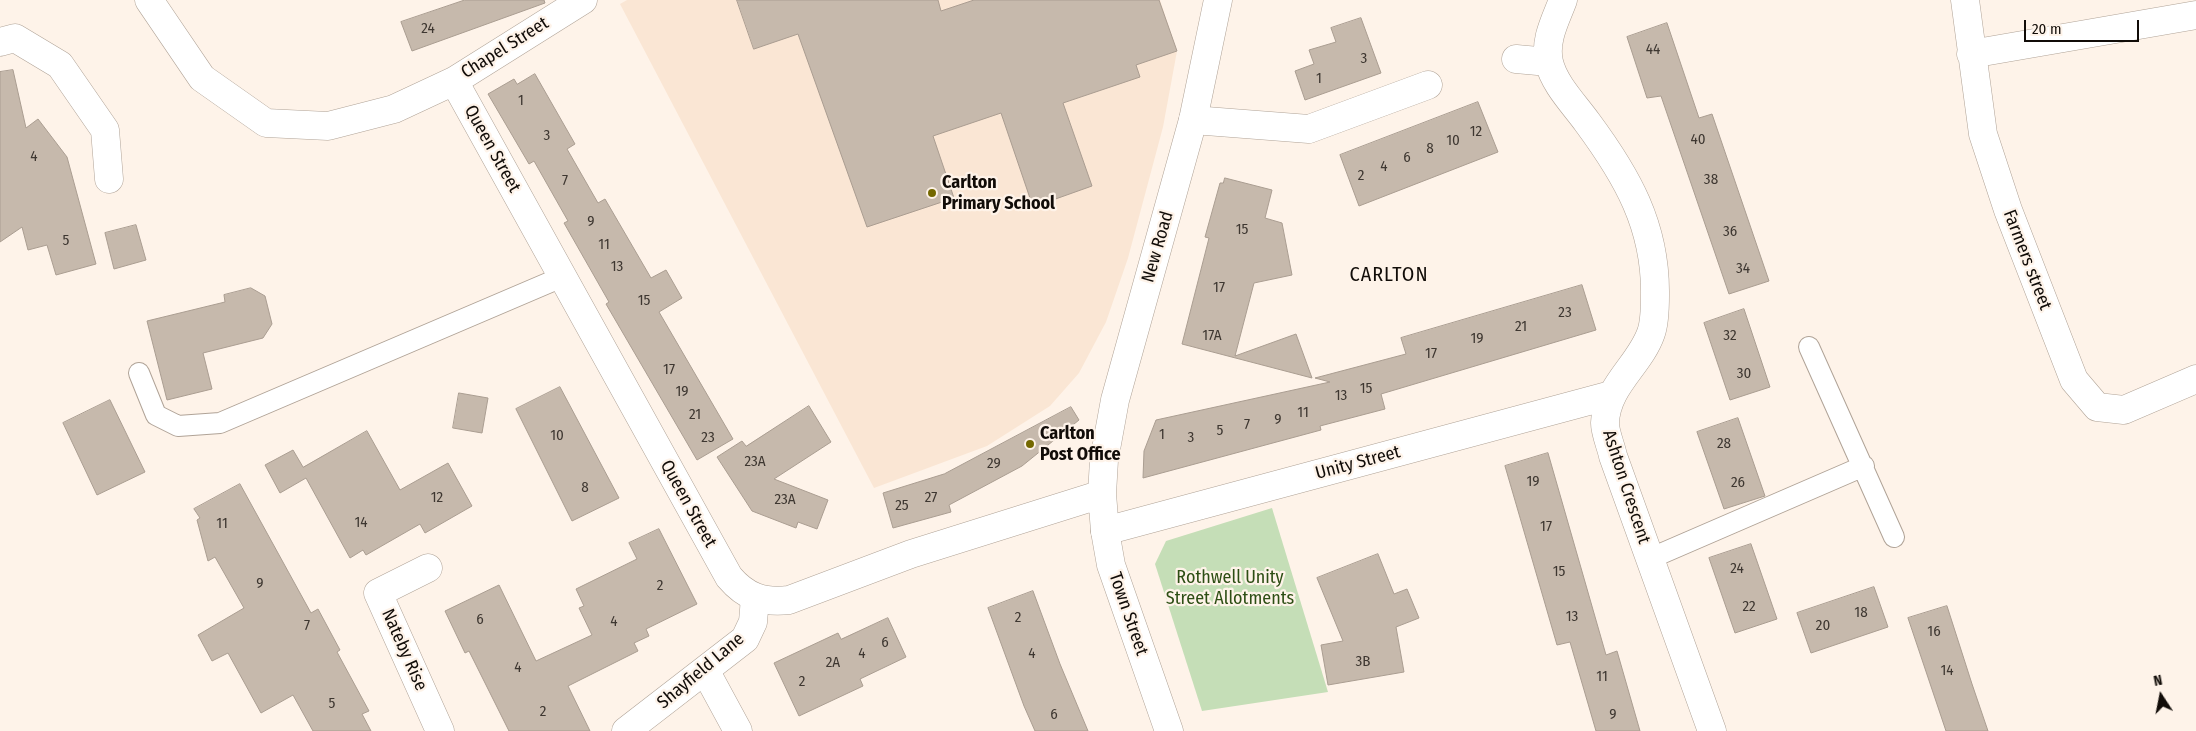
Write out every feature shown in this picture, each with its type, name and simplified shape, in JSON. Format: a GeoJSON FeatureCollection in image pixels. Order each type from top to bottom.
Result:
{"type":"FeatureCollection","features":[{"type":"Feature","properties":{"kind":"street","name":"Chapel Street"},"geometry":{"type":"LineString","coordinates":[[149,0],[202,78],[266,123],[328,126],[394,109],[454,81],[582,0]]}},
{"type":"Feature","properties":{"kind":"street","name":"New Road"},"geometry":{"type":"LineString","coordinates":[[1102,494],[1104,460],[1116,400],[1193,120],[1218,0]]}},
{"type":"Feature","properties":{"kind":"street","name":"Ashton Crescent"},"geometry":{"type":"LineString","coordinates":[[1563,0],[1549,36],[1549,62],[1561,88],[1618,165],[1640,210],[1652,254],[1656,296],[1651,333],[1630,369],[1611,395],[1605,423],[1613,456],[1712,731]]}},
{"type":"Feature","properties":{"kind":"street","name":"Farmers street"},"geometry":{"type":"LineString","coordinates":[[1964,0],[1983,134],[2008,210],[2074,380],[2097,407],[2124,410],[2196,379]]}},
{"type":"Feature","properties":{"kind":"street"},"geometry":{"type":"LineString","coordinates":[[1971,54],[2196,15]]}},
{"type":"Feature","properties":{"kind":"street"},"geometry":{"type":"LineString","coordinates":[[0,42],[15,38],[60,65],[105,130],[109,179]]}},
{"type":"Feature","properties":{"kind":"street"},"geometry":{"type":"LineString","coordinates":[[1516,58],[1549,62]]}},
{"type":"Feature","properties":{"kind":"street","name":"Queen Street"},"geometry":{"type":"LineString","coordinates":[[454,81],[729,577],[740,590],[755,598],[772,602],[789,600],[911,554],[1102,494]]}},
{"type":"Feature","properties":{"kind":"street"},"geometry":{"type":"LineString","coordinates":[[1193,120],[1309,129],[1428,85]]}},
{"type":"Feature","properties":{"kind":"street","name":"Unity Street"},"geometry":{"type":"LineString","coordinates":[[1105,531],[1611,395]]}},
{"type":"Feature","properties":{"kind":"street","name":"Town Street"},"geometry":{"type":"LineString","coordinates":[[1102,494],[1105,531],[1111,565],[1169,731]]}},
{"type":"Feature","properties":{"kind":"street","name":"Nateby Rise"},"geometry":{"type":"LineString","coordinates":[[428,568],[378,593],[440,731]]}},
{"type":"Feature","properties":{"kind":"street","name":"Shayfield Lane"},"geometry":{"type":"LineString","coordinates":[[626,731],[706,672],[746,639],[753,622],[755,598]]}},
{"type":"Feature","properties":{"kind":"street"},"geometry":{"type":"LineString","coordinates":[[706,672],[738,731]]}},
{"type":"Feature","properties":{"kind":"lane"},"geometry":{"type":"LineString","coordinates":[[139,373],[156,415],[178,426],[220,423],[562,277]]}},
{"type":"Feature","properties":{"kind":"lane"},"geometry":{"type":"LineString","coordinates":[[1810,347],[1894,537]]}},
{"type":"Feature","properties":{"kind":"lane"},"geometry":{"type":"LineString","coordinates":[[1649,559],[1864,466]]}},
{"type":"Feature","properties":{"kind":"shaded area","name":"Carlton Primary School"},"geometry":{"type":"Polygon","coordinates":[[[627,0],[1160,0],[1177,51],[1163,127],[1128,258],[1106,322],[1079,373],[1050,406],[987,446],[874,488],[620,4],[627,0]]]}},
{"type":"Feature","properties":{"kind":"green space","name":"Rothwell Unity Street Allotments"},"geometry":{"type":"Polygon","coordinates":[[[1272,508],[1328,692],[1202,711],[1155,564],[1166,541],[1272,508]]]}},
{"type":"Feature","properties":{"kind":"building"},"geometry":{"type":"Polygon","coordinates":[[[465,0],[544,0],[545,3],[412,51],[401,22],[465,0]]]}},
{"type":"Feature","properties":{"kind":"building"},"geometry":{"type":"Polygon","coordinates":[[[737,0],[938,0],[941,11],[974,0],[1159,0],[1177,51],[1136,65],[1140,77],[1063,103],[1092,186],[1033,207],[1001,113],[933,136],[954,198],[867,227],[798,34],[754,49],[737,0]]]}},
{"type":"Feature","properties":{"kind":"building"},"geometry":{"type":"Polygon","coordinates":[[[1361,18],[1381,73],[1305,100],[1295,71],[1314,64],[1309,50],[1336,42],[1331,28],[1361,18]]]}},
{"type":"Feature","properties":{"kind":"building"},"geometry":{"type":"Polygon","coordinates":[[[1667,23],[1699,118],[1712,114],[1769,281],[1729,294],[1661,96],[1647,98],[1627,37],[1667,23]]]}},
{"type":"Feature","properties":{"kind":"building"},"geometry":{"type":"Polygon","coordinates":[[[13,70],[26,128],[38,119],[67,157],[96,264],[56,275],[47,245],[28,250],[22,227],[0,242],[0,72],[13,70]]]}},
{"type":"Feature","properties":{"kind":"building"},"geometry":{"type":"Polygon","coordinates":[[[535,74],[575,144],[567,149],[598,203],[605,199],[651,278],[666,270],[682,298],[659,312],[733,439],[697,460],[606,304],[609,302],[564,223],[568,221],[534,161],[529,164],[488,94],[514,79],[517,84],[535,74]]]}},
{"type":"Feature","properties":{"kind":"building"},"geometry":{"type":"Polygon","coordinates":[[[1478,102],[1498,152],[1359,206],[1340,155],[1478,102]]]}},
{"type":"Feature","properties":{"kind":"building"},"geometry":{"type":"Polygon","coordinates":[[[1225,178],[1272,190],[1265,218],[1282,223],[1292,275],[1254,283],[1235,356],[1296,334],[1312,378],[1182,344],[1209,238],[1205,237],[1220,183],[1223,183],[1225,178]]]}},
{"type":"Feature","properties":{"kind":"building"},"geometry":{"type":"Polygon","coordinates":[[[136,225],[146,260],[114,269],[105,233],[136,225]]]}},
{"type":"Feature","properties":{"kind":"building"},"geometry":{"type":"Polygon","coordinates":[[[1582,285],[1596,330],[1381,394],[1385,409],[1320,426],[1321,430],[1143,478],[1144,451],[1156,420],[1330,382],[1315,378],[1406,354],[1401,338],[1582,285]]]}},
{"type":"Feature","properties":{"kind":"building"},"geometry":{"type":"Polygon","coordinates":[[[251,288],[265,296],[272,324],[263,338],[203,353],[212,389],[167,400],[147,321],[225,302],[224,295],[251,288]]]}},
{"type":"Feature","properties":{"kind":"building"},"geometry":{"type":"Polygon","coordinates":[[[1744,309],[1770,387],[1730,400],[1704,323],[1744,309]]]}},
{"type":"Feature","properties":{"kind":"building"},"geometry":{"type":"Polygon","coordinates":[[[560,387],[619,498],[572,521],[516,409],[560,387]]]}},
{"type":"Feature","properties":{"kind":"building"},"geometry":{"type":"Polygon","coordinates":[[[459,393],[488,398],[482,433],[453,428],[459,393]]]}},
{"type":"Feature","properties":{"kind":"building"},"geometry":{"type":"Polygon","coordinates":[[[110,400],[145,472],[97,495],[63,423],[110,400]]]}},
{"type":"Feature","properties":{"kind":"building"},"geometry":{"type":"Polygon","coordinates":[[[809,406],[831,442],[774,479],[828,500],[817,529],[798,522],[796,528],[752,511],[717,457],[742,441],[746,446],[809,406]]]}},
{"type":"Feature","properties":{"kind":"building"},"geometry":{"type":"Polygon","coordinates":[[[1071,407],[1079,420],[1022,466],[949,505],[951,512],[893,528],[883,493],[944,474],[1071,407]]]}},
{"type":"Feature","properties":{"kind":"building"},"geometry":{"type":"Polygon","coordinates":[[[1738,418],[1765,496],[1724,509],[1697,432],[1738,418]]]}},
{"type":"Feature","properties":{"kind":"building"},"geometry":{"type":"Polygon","coordinates":[[[367,431],[400,490],[448,463],[472,506],[425,533],[420,524],[366,555],[363,550],[350,558],[306,478],[280,493],[265,465],[293,450],[303,467],[367,431]]]}},
{"type":"Feature","properties":{"kind":"building"},"geometry":{"type":"Polygon","coordinates":[[[1548,453],[1606,655],[1617,651],[1640,731],[1596,731],[1570,642],[1557,645],[1505,466],[1548,453]]]}},
{"type":"Feature","properties":{"kind":"building"},"geometry":{"type":"Polygon","coordinates":[[[240,484],[311,613],[318,609],[340,650],[337,652],[369,711],[362,714],[371,731],[313,731],[293,695],[261,713],[228,653],[212,661],[198,635],[244,608],[215,557],[208,561],[197,520],[200,518],[194,509],[240,484]]]}},
{"type":"Feature","properties":{"kind":"building"},"geometry":{"type":"Polygon","coordinates":[[[659,529],[697,604],[646,629],[649,636],[634,643],[638,651],[568,686],[590,731],[509,731],[469,651],[465,653],[445,611],[499,585],[536,661],[592,635],[579,608],[584,606],[576,589],[637,559],[629,543],[659,529]]]}},
{"type":"Feature","properties":{"kind":"building"},"geometry":{"type":"Polygon","coordinates":[[[1751,544],[1777,619],[1735,633],[1709,558],[1751,544]]]}},
{"type":"Feature","properties":{"kind":"building"},"geometry":{"type":"Polygon","coordinates":[[[1378,554],[1394,594],[1407,589],[1419,618],[1396,627],[1404,672],[1328,685],[1321,645],[1343,641],[1317,578],[1378,554]]]}},
{"type":"Feature","properties":{"kind":"building"},"geometry":{"type":"Polygon","coordinates":[[[1874,587],[1888,627],[1811,653],[1797,613],[1874,587]]]}},
{"type":"Feature","properties":{"kind":"building"},"geometry":{"type":"Polygon","coordinates":[[[1033,591],[1060,664],[1088,731],[1035,731],[1024,706],[988,608],[1033,591]]]}},
{"type":"Feature","properties":{"kind":"building"},"geometry":{"type":"Polygon","coordinates":[[[1947,606],[1988,731],[1946,731],[1908,618],[1947,606]]]}},
{"type":"Feature","properties":{"kind":"building"},"geometry":{"type":"Polygon","coordinates":[[[888,618],[906,657],[860,679],[863,686],[799,716],[774,663],[838,633],[841,639],[888,618]]]}},
{"type":"Feature","properties":{"kind":"place","name":"Carlton Primary School"},"geometry":{"type":"Point","coordinates":[932,193]}},
{"type":"Feature","properties":{"kind":"place","name":"Carlton Post Office"},"geometry":{"type":"Point","coordinates":[1030,444]}},
{"type":"Feature","properties":{"kind":"district","name":"CARLTON"},"geometry":{"type":"Point","coordinates":[1389,275]}}]}
